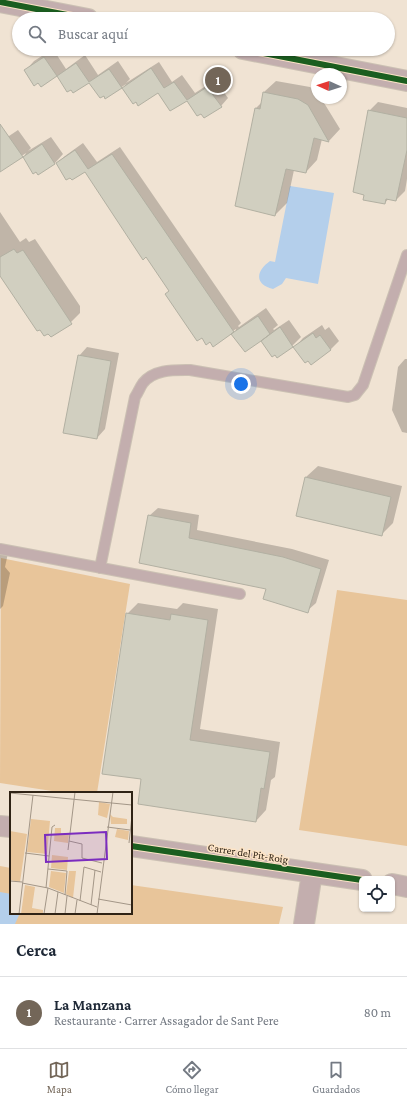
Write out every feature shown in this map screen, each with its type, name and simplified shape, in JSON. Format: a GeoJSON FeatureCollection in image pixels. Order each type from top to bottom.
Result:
{"type":"FeatureCollection","features":[{"type":"Feature","properties":{"kind":"street"},"geometry":{"type":"LineString","coordinates":[[0,2],[52,12]]}},
{"type":"Feature","properties":{"kind":"street"},"geometry":{"type":"LineString","coordinates":[[279,56],[407,81]]}},
{"type":"Feature","properties":{"kind":"street"},"geometry":{"type":"LineString","coordinates":[[0,826],[10,827]]}},
{"type":"Feature","properties":{"kind":"street","name":"Carrer del Pit-Roig"},"geometry":{"type":"LineString","coordinates":[[132,846],[359,880]]}},
{"type":"Feature","properties":{"kind":"street"},"geometry":{"type":"LineString","coordinates":[[304,924],[312,873]]}},
{"type":"Feature","properties":{"kind":"street"},"geometry":{"type":"LineString","coordinates":[[395,884],[407,886]]}},
{"type":"Feature","properties":{"kind":"lane"},"geometry":{"type":"LineString","coordinates":[[100,568],[135,397],[143,382],[155,374],[172,370],[190,370],[348,397],[355,395],[363,385],[407,255]]}},
{"type":"Feature","properties":{"kind":"lane"},"geometry":{"type":"LineString","coordinates":[[0,549],[240,594]]}},
{"type":"Feature","properties":{"kind":"shaded area"},"geometry":{"type":"Polygon","coordinates":[[[1,558],[130,584],[97,792],[58,792],[0,783],[1,558]]]}},
{"type":"Feature","properties":{"kind":"shaded area"},"geometry":{"type":"Polygon","coordinates":[[[337,590],[407,600],[407,846],[299,830],[337,590]]]}},
{"type":"Feature","properties":{"kind":"shaded area"},"geometry":{"type":"Polygon","coordinates":[[[0,866],[10,868],[10,914],[132,914],[132,885],[283,907],[279,924],[0,924],[0,866]]]}},
{"type":"Feature","properties":{"kind":"water"},"geometry":{"type":"Polygon","coordinates":[[[290,186],[334,193],[318,284],[286,278],[282,284],[273,289],[263,284],[259,277],[265,265],[270,261],[275,262],[290,186]]]}},
{"type":"Feature","properties":{"kind":"water"},"geometry":{"type":"Polygon","coordinates":[[[0,892],[10,894],[10,914],[20,914],[15,924],[0,924],[0,892]]]}},
{"type":"Feature","properties":{"kind":"building"},"geometry":{"type":"Polygon","coordinates":[[[44,57],[57,76],[41,87],[38,83],[34,86],[24,70],[44,57]]]}},
{"type":"Feature","properties":{"kind":"building"},"geometry":{"type":"Polygon","coordinates":[[[76,63],[89,82],[109,69],[122,88],[105,99],[104,96],[100,98],[89,83],[73,93],[71,90],[67,92],[57,76],[76,63]]]}},
{"type":"Feature","properties":{"kind":"building"},"geometry":{"type":"Polygon","coordinates":[[[151,68],[164,88],[174,82],[187,100],[207,87],[222,107],[204,118],[201,114],[197,116],[187,101],[170,111],[158,93],[138,106],[136,102],[133,104],[122,88],[151,68]]]}},
{"type":"Feature","properties":{"kind":"building"},"geometry":{"type":"Polygon","coordinates":[[[263,92],[298,99],[308,105],[329,142],[314,138],[306,173],[286,169],[275,216],[235,206],[255,108],[260,109],[263,92]]]}},
{"type":"Feature","properties":{"kind":"building"},"geometry":{"type":"Polygon","coordinates":[[[368,110],[407,118],[407,150],[396,201],[386,199],[385,204],[363,200],[364,195],[353,192],[368,110]]]}},
{"type":"Feature","properties":{"kind":"building"},"geometry":{"type":"Polygon","coordinates":[[[0,124],[23,157],[0,172],[0,124]]]}},
{"type":"Feature","properties":{"kind":"building"},"geometry":{"type":"Polygon","coordinates":[[[42,144],[55,164],[38,175],[36,172],[33,174],[23,157],[42,144]]]}},
{"type":"Feature","properties":{"kind":"building"},"geometry":{"type":"Polygon","coordinates":[[[75,150],[88,169],[112,154],[234,332],[213,347],[210,342],[206,345],[202,338],[197,341],[165,294],[169,291],[146,257],[143,260],[85,172],[72,180],[70,178],[66,180],[56,163],[75,150]]]}},
{"type":"Feature","properties":{"kind":"building"},"geometry":{"type":"Polygon","coordinates":[[[14,249],[17,253],[23,250],[72,324],[51,337],[48,334],[44,336],[40,330],[37,331],[0,276],[0,257],[14,249]]]}},
{"type":"Feature","properties":{"kind":"building"},"geometry":{"type":"Polygon","coordinates":[[[258,316],[270,334],[245,352],[231,334],[258,316]]]}},
{"type":"Feature","properties":{"kind":"building"},"geometry":{"type":"Polygon","coordinates":[[[280,327],[293,347],[277,358],[275,355],[272,357],[261,341],[280,327]]]}},
{"type":"Feature","properties":{"kind":"building"},"geometry":{"type":"Polygon","coordinates":[[[313,333],[316,338],[320,335],[331,350],[311,365],[308,361],[305,363],[293,347],[313,333]]]}},
{"type":"Feature","properties":{"kind":"building"},"geometry":{"type":"Polygon","coordinates":[[[78,355],[111,361],[97,439],[63,433],[78,355]]]}},
{"type":"Feature","properties":{"kind":"building"},"geometry":{"type":"Polygon","coordinates":[[[305,477],[391,497],[382,536],[296,516],[305,477]]]}},
{"type":"Feature","properties":{"kind":"building"},"geometry":{"type":"Polygon","coordinates":[[[148,515],[191,523],[189,538],[283,557],[321,569],[308,613],[263,599],[266,589],[139,563],[148,515]]]}},
{"type":"Feature","properties":{"kind":"building"},"geometry":{"type":"Polygon","coordinates":[[[126,613],[170,620],[171,614],[208,620],[190,740],[270,752],[264,789],[261,788],[256,822],[138,804],[141,779],[102,774],[126,613]]]}},
{"type":"Feature","properties":{"kind":"cycle path"},"geometry":{"type":"LineString","coordinates":[[0,2],[52,12]]}},
{"type":"Feature","properties":{"kind":"cycle path"},"geometry":{"type":"LineString","coordinates":[[279,56],[407,81]]}},
{"type":"Feature","properties":{"kind":"cycle path"},"geometry":{"type":"LineString","coordinates":[[132,846],[359,880]]}},
{"type":"Feature","properties":{"kind":"place","name":"La Manzana"},"geometry":{"type":"Point","coordinates":[218,80]}}]}
